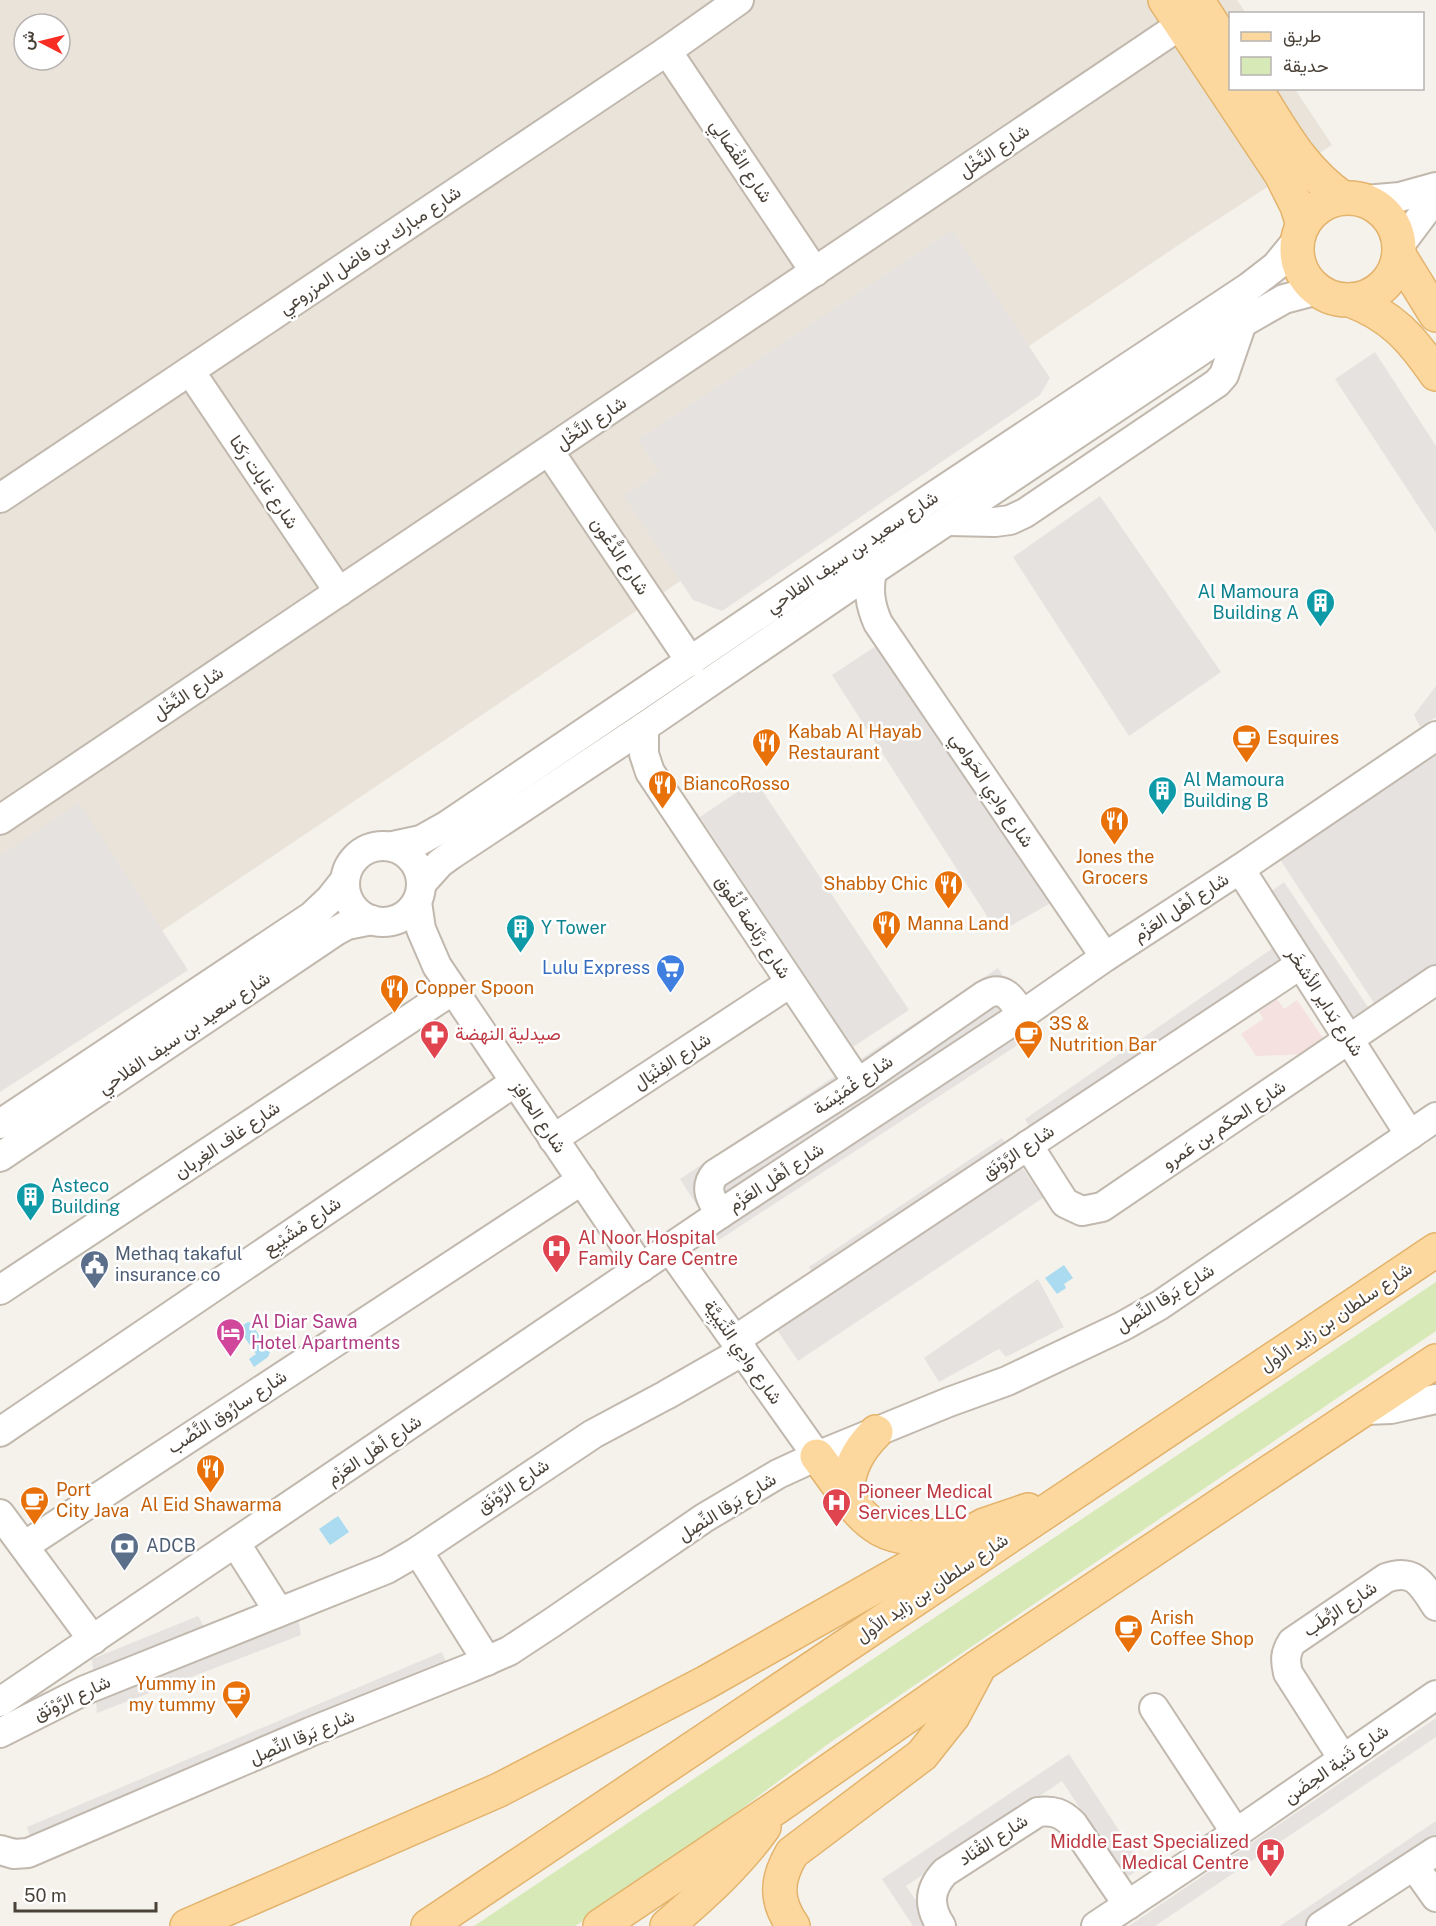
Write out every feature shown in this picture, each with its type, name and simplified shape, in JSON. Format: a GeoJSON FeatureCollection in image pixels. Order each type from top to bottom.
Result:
{"type":"FeatureCollection","features":[{"type":"Feature","properties":{"kind":"main road"},"geometry":{"type":"LineString","coordinates":[[1190,6],[1229,50]]}},
{"type":"Feature","properties":{"kind":"main road"},"geometry":{"type":"LineString","coordinates":[[1190,6],[1229,78]]}},
{"type":"Feature","properties":{"kind":"main road"},"geometry":{"type":"LineString","coordinates":[[1236,90],[1293,199],[1301,232],[1298,258],[1305,276],[1318,290],[1333,298],[1350,300],[1368,307],[1400,329],[1414,343],[1436,374]]}},
{"type":"Feature","properties":{"kind":"main road"},"geometry":{"type":"LineString","coordinates":[[1256,90],[1301,161],[1314,176],[1354,199],[1378,207],[1389,218],[1396,232],[1399,251],[1436,315]]}},
{"type":"Feature","properties":{"kind":"main road"},"geometry":{"type":"LineString","coordinates":[[1301,232],[1310,215],[1319,207],[1354,199]]}},
{"type":"Feature","properties":{"kind":"main road"},"geometry":{"type":"LineString","coordinates":[[1350,300],[1377,291],[1388,281],[1395,269],[1399,251]]}},
{"type":"Feature","properties":{"kind":"main road","name":"شارع سلطان بن زايد الأول"},"geometry":{"type":"LineString","coordinates":[[428,1926],[1436,1250]]}},
{"type":"Feature","properties":{"kind":"main road"},"geometry":{"type":"LineString","coordinates":[[600,1926],[777,1807],[979,1666],[1366,1410],[1436,1361]]}},
{"type":"Feature","properties":{"kind":"main road"},"geometry":{"type":"LineString","coordinates":[[846,1495],[848,1477],[854,1460],[876,1432]]}},
{"type":"Feature","properties":{"kind":"main road"},"geometry":{"type":"LineString","coordinates":[[817,1456],[855,1510],[885,1533],[902,1538],[938,1537],[984,1525],[1072,1494]]}},
{"type":"Feature","properties":{"kind":"main road"},"geometry":{"type":"LineString","coordinates":[[187,1926],[499,1790],[705,1683],[984,1525]]}},
{"type":"Feature","properties":{"kind":"main road"},"geometry":{"type":"LineString","coordinates":[[793,1926],[782,1907],[780,1895],[780,1882],[784,1867],[792,1854],[922,1755],[953,1716],[966,1695],[979,1666]]}},
{"type":"Feature","properties":{"kind":"main road"},"geometry":{"type":"LineString","coordinates":[[668,1926],[731,1868],[757,1837],[777,1807]]}},
{"type":"Feature","properties":{"kind":"street","name":"شارع مبارك بن فاضل المزروعي"},"geometry":{"type":"LineString","coordinates":[[0,498],[667,51],[739,0]]}},
{"type":"Feature","properties":{"kind":"street","name":"شارع النَّخْل"},"geometry":{"type":"LineString","coordinates":[[1,817],[815,272],[1190,6]]}},
{"type":"Feature","properties":{"kind":"street","name":"شارع القْصَالِي"},"geometry":{"type":"LineString","coordinates":[[667,51],[815,272]]}},
{"type":"Feature","properties":{"kind":"street"},"geometry":{"type":"LineString","coordinates":[[1354,199],[1400,197],[1436,187]]}},
{"type":"Feature","properties":{"kind":"street"},"geometry":{"type":"LineString","coordinates":[[1399,251],[1436,197]]}},
{"type":"Feature","properties":{"kind":"street","name":"شارع سعيد بن سيف الفلاحي"},"geometry":{"type":"LineString","coordinates":[[393,846],[414,842],[434,834],[928,500],[1250,287],[1276,266],[1301,232]]}},
{"type":"Feature","properties":{"kind":"street","name":"شارع سعيد بن سيف الفلاحي"},"geometry":{"type":"LineString","coordinates":[[419,893],[451,855],[948,521],[985,523],[1010,520],[1025,513],[1217,383],[1224,375],[1242,323],[1284,299],[1318,290]]}},
{"type":"Feature","properties":{"kind":"street","name":"شارع غابات رَكنا"},"geometry":{"type":"LineString","coordinates":[[190,371],[339,592]]}},
{"type":"Feature","properties":{"kind":"street","name":"شارع الدُّعُون"},"geometry":{"type":"LineString","coordinates":[[549,451],[691,662]]}},
{"type":"Feature","properties":{"kind":"street","name":"شارع وادِي الحَوامي"},"geometry":{"type":"LineString","coordinates":[[872,571],[869,592],[878,623],[1105,957]]}},
{"type":"Feature","properties":{"kind":"street","name":"شارع وادِي الحَوامي"},"geometry":{"type":"LineString","coordinates":[[832,598],[853,604],[878,623]]}},
{"type":"Feature","properties":{"kind":"street","name":"شارع رَبَّاضة لُفُوق"},"geometry":{"type":"LineString","coordinates":[[644,727],[642,745],[650,772],[858,1083]]}},
{"type":"Feature","properties":{"kind":"street","name":"شارع أهْل العَزْم"},"geometry":{"type":"LineString","coordinates":[[0,1702],[720,1214],[1022,1015],[1436,736]]}},
{"type":"Feature","properties":{"kind":"street","name":"شارع رَبَّاضة لُفُوق"},"geometry":{"type":"LineString","coordinates":[[608,750],[626,755],[650,772]]}},
{"type":"Feature","properties":{"kind":"street"},"geometry":{"type":"LineString","coordinates":[[382,845],[393,846],[404,851],[414,860],[420,871],[419,893],[405,915],[394,921],[377,922],[359,913],[351,904],[346,892],[345,880],[353,860],[362,852],[382,845]]}},
{"type":"Feature","properties":{"kind":"street","name":"شارع بَداير الأشخَر"},"geometry":{"type":"LineString","coordinates":[[1240,869],[1410,1135]]}},
{"type":"Feature","properties":{"kind":"street","name":"شارع سعيد بن سيف الفلاحي"},"geometry":{"type":"LineString","coordinates":[[0,1124],[312,916],[345,880]]}},
{"type":"Feature","properties":{"kind":"street","name":"شارع الحافِز"},"geometry":{"type":"LineString","coordinates":[[419,893],[421,929],[437,966],[641,1268]]}},
{"type":"Feature","properties":{"kind":"street","name":"شارع سعيد بن سيف الفلاحي"},"geometry":{"type":"LineString","coordinates":[[0,1157],[330,934],[347,926],[377,922]]}},
{"type":"Feature","properties":{"kind":"street","name":"شارع الحافِز"},"geometry":{"type":"LineString","coordinates":[[377,922],[411,942],[437,966]]}},
{"type":"Feature","properties":{"kind":"street","name":"شارع الرَّوْنَق"},"geometry":{"type":"LineString","coordinates":[[0,1733],[86,1690],[369,1577],[418,1551],[584,1439],[739,1345],[1028,1145],[1301,964]]}},
{"type":"Feature","properties":{"kind":"street","name":"شارع الحكَم بن عَمرو"},"geometry":{"type":"LineString","coordinates":[[1028,1145],[1065,1203],[1082,1211],[1092,1211],[1110,1203],[1436,980]]}},
{"type":"Feature","properties":{"kind":"street","name":"شارع الفِنْيَال"},"geometry":{"type":"LineString","coordinates":[[554,1139],[790,983]]}},
{"type":"Feature","properties":{"kind":"street","name":"شارع غاف الغِربان"},"geometry":{"type":"LineString","coordinates":[[0,1290],[453,990]]}},
{"type":"Feature","properties":{"kind":"street","name":"شارع غْمَيْسَة"},"geometry":{"type":"LineString","coordinates":[[720,1214],[708,1191],[715,1174],[858,1083],[990,992],[996,990],[1007,994],[1022,1015]]}},
{"type":"Feature","properties":{"kind":"street","name":"شارع مْشَيْبِع"},"geometry":{"type":"LineString","coordinates":[[0,1432],[515,1082]]}},
{"type":"Feature","properties":{"kind":"street","name":"شارع بَرقا النِّصِل"},"geometry":{"type":"LineString","coordinates":[[0,1850],[14,1854],[28,1853],[299,1737],[486,1661],[531,1637],[740,1495],[778,1474],[949,1402],[1007,1381],[1124,1326],[1160,1305],[1436,1117]]}},
{"type":"Feature","properties":{"kind":"street","name":"شارع سارُوق النَّصُب"},"geometry":{"type":"LineString","coordinates":[[24,1546],[582,1180]]}},
{"type":"Feature","properties":{"kind":"street","name":"شارع وادِي النِّيَبِيَّة"},"geometry":{"type":"LineString","coordinates":[[670,1249],[817,1456]]}},
{"type":"Feature","properties":{"kind":"street"},"geometry":{"type":"LineString","coordinates":[[1366,1410],[1391,1409],[1436,1399]]}},
{"type":"Feature","properties":{"kind":"street"},"geometry":{"type":"LineString","coordinates":[[0,1514],[93,1640]]}},
{"type":"Feature","properties":{"kind":"street"},"geometry":{"type":"LineString","coordinates":[[236,1544],[279,1612]]}},
{"type":"Feature","properties":{"kind":"street"},"geometry":{"type":"LineString","coordinates":[[418,1551],[486,1661]]}},
{"type":"Feature","properties":{"kind":"street","name":"شارع الرُّطَب"},"geometry":{"type":"LineString","coordinates":[[1343,1759],[1288,1672],[1285,1662],[1286,1652],[1292,1642],[1386,1578],[1396,1574],[1407,1575],[1418,1580],[1436,1606]]}},
{"type":"Feature","properties":{"kind":"street"},"geometry":{"type":"LineString","coordinates":[[66,1658],[86,1690]]}},
{"type":"Feature","properties":{"kind":"street","name":"شارع ثَنية الحِضَن"},"geometry":{"type":"LineString","coordinates":[[1096,1926],[1436,1695]]}},
{"type":"Feature","properties":{"kind":"street"},"geometry":{"type":"LineString","coordinates":[[1154,1708],[1236,1833]]}},
{"type":"Feature","properties":{"kind":"street","name":"شارع القْنَاد"},"geometry":{"type":"LineString","coordinates":[[941,1926],[931,1905],[932,1892],[937,1881],[945,1872],[1038,1812],[1051,1810],[1064,1815],[1073,1824],[1128,1905]]}},
{"type":"Feature","properties":{"kind":"street"},"geometry":{"type":"LineString","coordinates":[[1321,1926],[1425,1858],[1436,1897]]}},
{"type":"Feature","properties":{"kind":"shaded area"},"geometry":{"type":"Polygon","coordinates":[[[0,0],[1237,0],[1245,12],[1229,12],[1229,90],[1296,90],[1332,145],[1186,240],[0,1040],[0,0]]]}},
{"type":"Feature","properties":{"kind":"shaded area"},"geometry":{"type":"Polygon","coordinates":[[[952,230],[1050,378],[1040,395],[722,611],[693,600],[624,496],[660,472],[638,440],[952,230]]]}},
{"type":"Feature","properties":{"kind":"shaded area"},"geometry":{"type":"Polygon","coordinates":[[[1375,352],[1436,446],[1436,533],[1335,379],[1375,352]]]}},
{"type":"Feature","properties":{"kind":"shaded area"},"geometry":{"type":"Polygon","coordinates":[[[1100,496],[1221,672],[1129,736],[1013,557],[1100,496]]]}},
{"type":"Feature","properties":{"kind":"shaded area"},"geometry":{"type":"Polygon","coordinates":[[[882,642],[1056,900],[998,933],[832,675],[882,642]]]}},
{"type":"Feature","properties":{"kind":"shaded area"},"geometry":{"type":"Polygon","coordinates":[[[1436,686],[1436,717],[1420,727],[1414,715],[1436,686]]]}},
{"type":"Feature","properties":{"kind":"shaded area"},"geometry":{"type":"Polygon","coordinates":[[[1436,754],[1436,967],[1376,1006],[1279,858],[1436,754]]]}},
{"type":"Feature","properties":{"kind":"shaded area"},"geometry":{"type":"Polygon","coordinates":[[[755,780],[909,1010],[853,1047],[700,817],[755,780]]]}},
{"type":"Feature","properties":{"kind":"shaded area"},"geometry":{"type":"Polygon","coordinates":[[[79,803],[188,970],[0,1092],[0,856],[79,803]]]}},
{"type":"Feature","properties":{"kind":"shaded area"},"geometry":{"type":"Polygon","coordinates":[[[1284,882],[1368,1007],[1351,1018],[1267,894],[1284,882]]]}},
{"type":"Feature","properties":{"kind":"shaded area"},"geometry":{"type":"Polygon","coordinates":[[[1273,948],[1285,966],[1033,1134],[1025,1119],[1273,948]]]}},
{"type":"Feature","properties":{"kind":"shaded area"},"geometry":{"type":"Polygon","coordinates":[[[998,968],[1039,1031],[719,1240],[680,1179],[998,968]]]}},
{"type":"Feature","properties":{"kind":"shaded area"},"geometry":{"type":"Polygon","coordinates":[[[1277,999],[1284,1009],[1297,1000],[1327,1044],[1312,1054],[1256,1056],[1241,1034],[1263,1019],[1259,1012],[1277,999]]]}},
{"type":"Feature","properties":{"kind":"shaded area"},"geometry":{"type":"Polygon","coordinates":[[[1002,1138],[1043,1198],[798,1361],[773,1324],[822,1290],[809,1267],[1002,1138]]]}},
{"type":"Feature","properties":{"kind":"shaded area"},"geometry":{"type":"Polygon","coordinates":[[[1038,1279],[1064,1327],[1006,1357],[999,1349],[939,1382],[924,1358],[1038,1279]]]}},
{"type":"Feature","properties":{"kind":"shaded area"},"geometry":{"type":"Polygon","coordinates":[[[297,1613],[301,1635],[97,1713],[92,1659],[198,1616],[207,1632],[297,1613]]]}},
{"type":"Feature","properties":{"kind":"shaded area"},"geometry":{"type":"Polygon","coordinates":[[[442,1652],[448,1667],[32,1843],[27,1827],[442,1652]]]}},
{"type":"Feature","properties":{"kind":"shaded area"},"geometry":{"type":"Polygon","coordinates":[[[1436,1718],[1436,1737],[1155,1926],[1129,1926],[1436,1718]]]}},
{"type":"Feature","properties":{"kind":"shaded area"},"geometry":{"type":"Polygon","coordinates":[[[1069,1754],[1143,1867],[1126,1878],[1062,1781],[906,1886],[933,1926],[913,1926],[882,1879],[1069,1754]]]}},
{"type":"Feature","properties":{"kind":"shaded area"},"geometry":{"type":"Polygon","coordinates":[[[1436,1821],[1436,1839],[1307,1926],[1280,1926],[1436,1821]]]}},
{"type":"Feature","properties":{"kind":"green space"},"geometry":{"type":"Polygon","coordinates":[[[1436,1282],[1436,1331],[828,1744],[652,1876],[575,1926],[474,1926],[1436,1282]]]}},
{"type":"Feature","properties":{"kind":"water"},"geometry":{"type":"Polygon","coordinates":[[[1064,1265],[1073,1278],[1064,1284],[1066,1288],[1057,1294],[1045,1278],[1064,1265]]]}},
{"type":"Feature","properties":{"kind":"water"},"geometry":{"type":"Polygon","coordinates":[[[248,1322],[251,1323],[270,1352],[268,1357],[254,1367],[249,1359],[256,1354],[243,1335],[240,1337],[235,1330],[248,1322]]]}},
{"type":"Feature","properties":{"kind":"water"},"geometry":{"type":"Polygon","coordinates":[[[338,1516],[349,1532],[330,1545],[319,1529],[338,1516]]]}},
{"type":"Feature","properties":{"kind":"place","name":"Al Mamoura Building A"},"geometry":{"type":"Point","coordinates":[1320,628]}},
{"type":"Feature","properties":{"kind":"place","name":"Esquires"},"geometry":{"type":"Point","coordinates":[1246,764]}},
{"type":"Feature","properties":{"kind":"place","name":"Kabab Al Hayab Restaurant"},"geometry":{"type":"Point","coordinates":[767,768]}},
{"type":"Feature","properties":{"kind":"place","name":"BiancoRosso"},"geometry":{"type":"Point","coordinates":[662,810]}},
{"type":"Feature","properties":{"kind":"place","name":"Al Mamoura Building B"},"geometry":{"type":"Point","coordinates":[1162,816]}},
{"type":"Feature","properties":{"kind":"place","name":"Jones the Grocers"},"geometry":{"type":"Point","coordinates":[1115,846]}},
{"type":"Feature","properties":{"kind":"place","name":"Shabby Chic"},"geometry":{"type":"Point","coordinates":[949,910]}},
{"type":"Feature","properties":{"kind":"place","name":"Manna Land"},"geometry":{"type":"Point","coordinates":[886,950]}},
{"type":"Feature","properties":{"kind":"place","name":"Y Tower"},"geometry":{"type":"Point","coordinates":[520,954]}},
{"type":"Feature","properties":{"kind":"place","name":"Lulu Express"},"geometry":{"type":"Point","coordinates":[671,994]}},
{"type":"Feature","properties":{"kind":"place","name":"Copper Spoon"},"geometry":{"type":"Point","coordinates":[394,1014]}},
{"type":"Feature","properties":{"kind":"place","name":"صيدلية النهضة"},"geometry":{"type":"Point","coordinates":[434,1060]}},
{"type":"Feature","properties":{"kind":"place","name":"3S & Nutrition Bar"},"geometry":{"type":"Point","coordinates":[1028,1060]}},
{"type":"Feature","properties":{"kind":"place","name":"Asteco Building"},"geometry":{"type":"Point","coordinates":[30,1222]}},
{"type":"Feature","properties":{"kind":"place","name":"Al Noor Hospital Family Care Centre"},"geometry":{"type":"Point","coordinates":[557,1274]}},
{"type":"Feature","properties":{"kind":"place","name":"Methaq takaful insurance co"},"geometry":{"type":"Point","coordinates":[94,1290]}},
{"type":"Feature","properties":{"kind":"place","name":"Al Diar Sawa Hotel Apartments"},"geometry":{"type":"Point","coordinates":[230,1358]}},
{"type":"Feature","properties":{"kind":"place","name":"Al Eid Shawarma"},"geometry":{"type":"Point","coordinates":[211,1494]}},
{"type":"Feature","properties":{"kind":"place","name":"Port City Java"},"geometry":{"type":"Point","coordinates":[35,1526]}},
{"type":"Feature","properties":{"kind":"place","name":"Pioneer Medical Services LLC"},"geometry":{"type":"Point","coordinates":[837,1528]}},
{"type":"Feature","properties":{"kind":"place","name":"ADCB"},"geometry":{"type":"Point","coordinates":[125,1572]}},
{"type":"Feature","properties":{"kind":"place","name":"Arish Coffee Shop"},"geometry":{"type":"Point","coordinates":[1129,1654]}},
{"type":"Feature","properties":{"kind":"place","name":"Yummy in my tummy"},"geometry":{"type":"Point","coordinates":[237,1720]}},
{"type":"Feature","properties":{"kind":"place","name":"Middle East Specialized Medical Centre"},"geometry":{"type":"Point","coordinates":[1270,1878]}}]}
